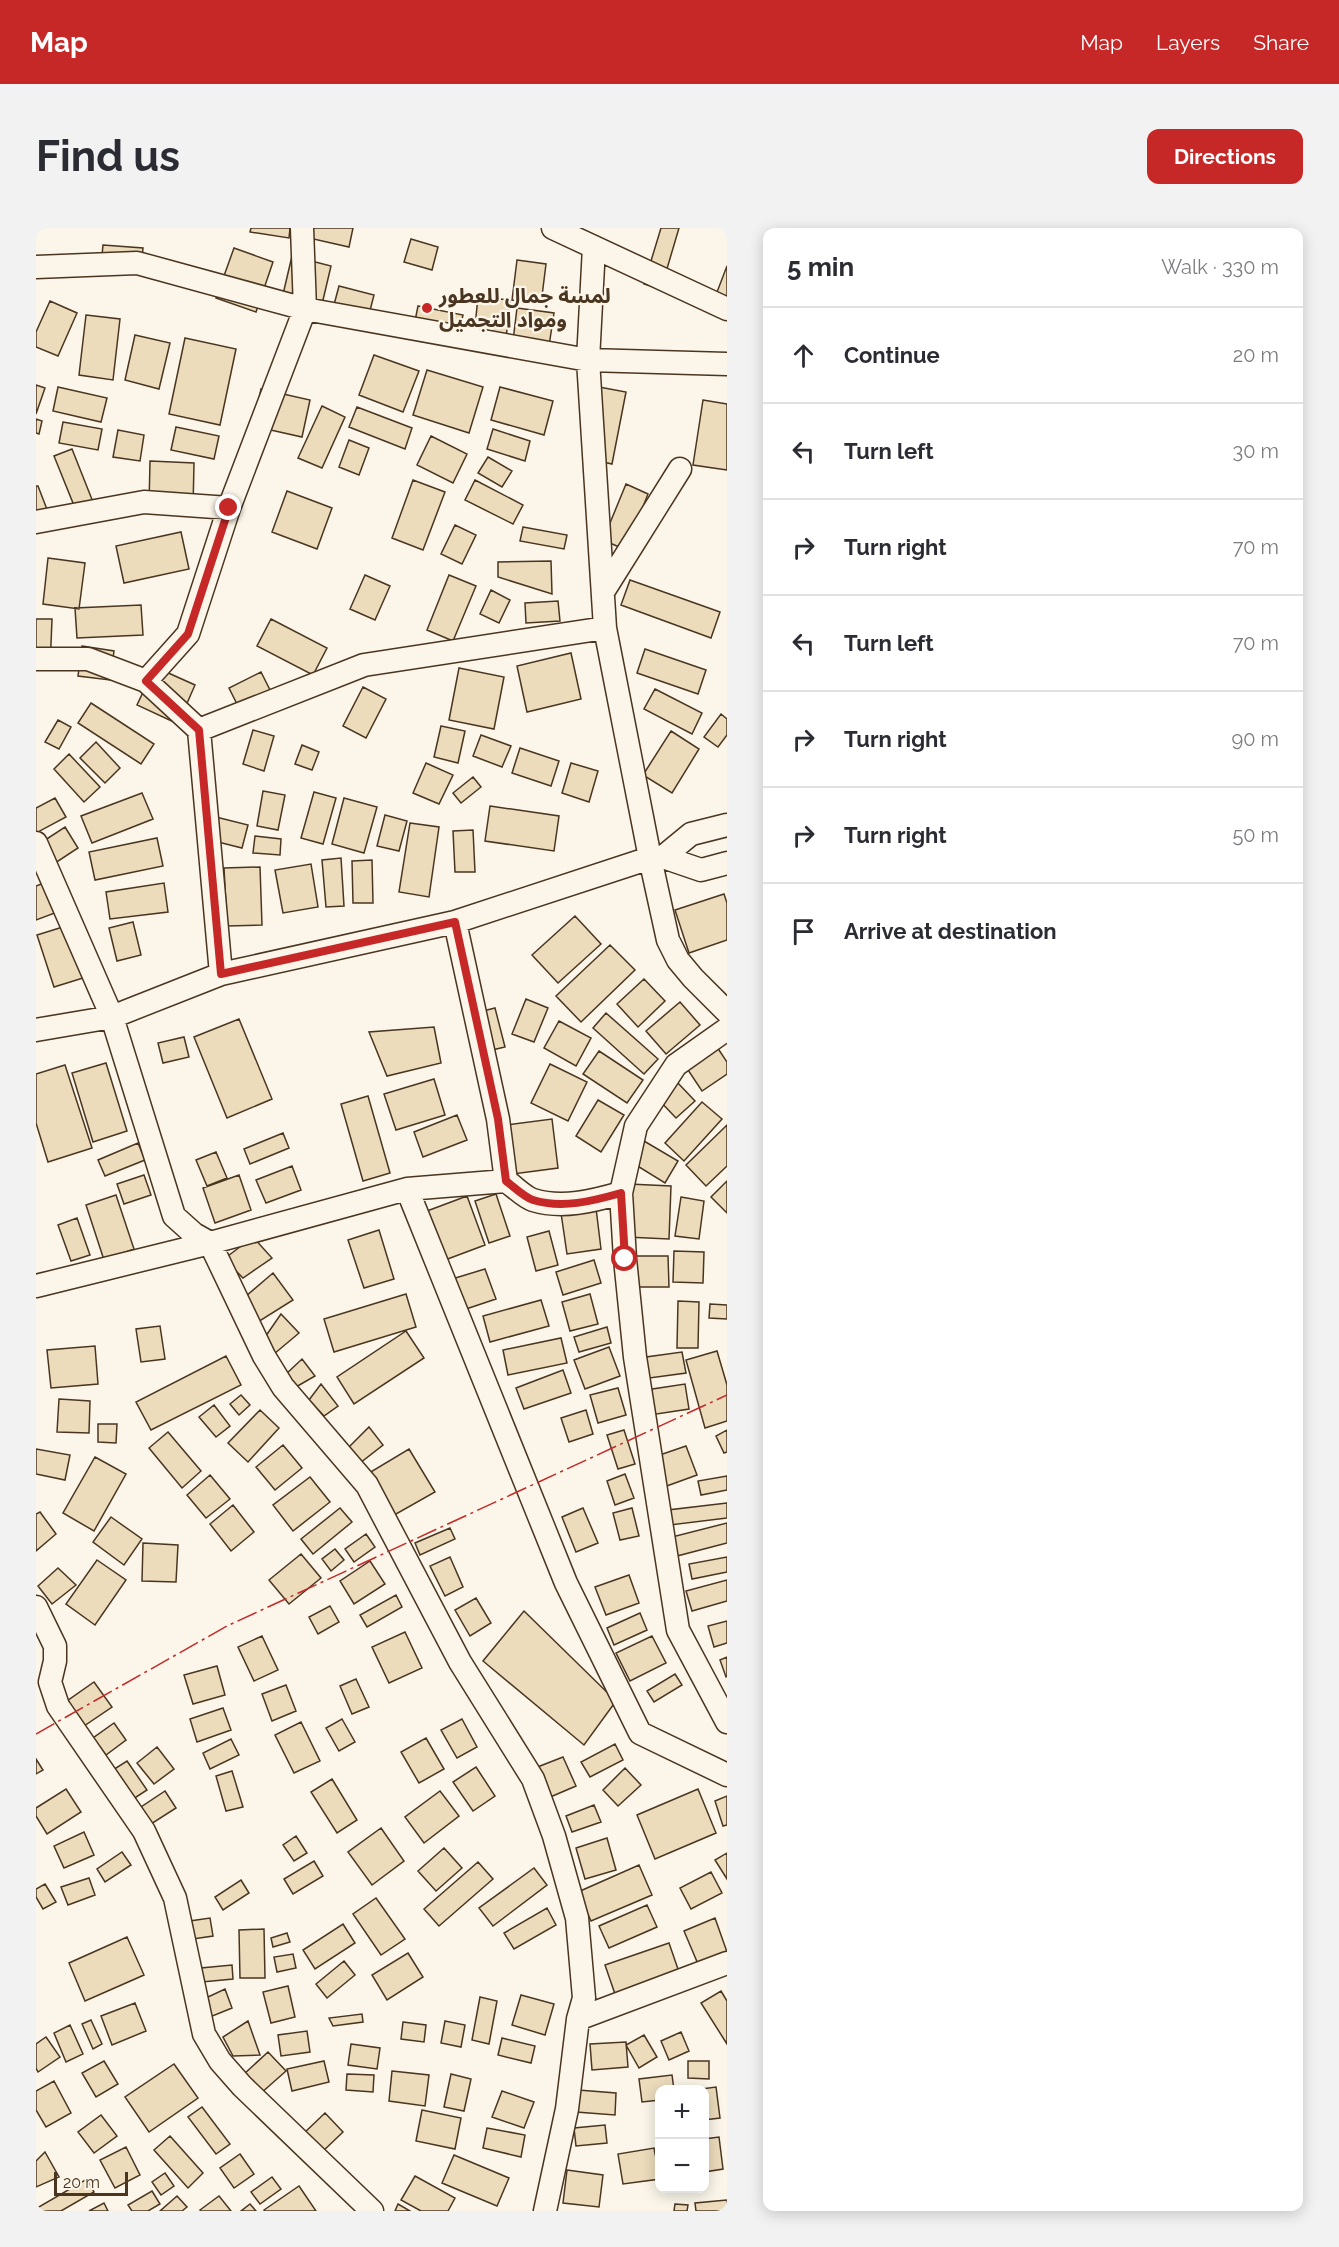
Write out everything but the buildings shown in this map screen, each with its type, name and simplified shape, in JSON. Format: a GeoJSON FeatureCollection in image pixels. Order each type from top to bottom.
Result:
{"type":"FeatureCollection","features":[{"type":"Feature","properties":{"kind":"street"},"geometry":{"type":"LineString","coordinates":[[146,681],[188,634],[229,508],[305,309],[302,228]]}},
{"type":"Feature","properties":{"kind":"street"},"geometry":{"type":"LineString","coordinates":[[553,228],[727,309]]}},
{"type":"Feature","properties":{"kind":"street"},"geometry":{"type":"LineString","coordinates":[[594,247],[588,360],[605,627],[656,858],[668,940],[678,960],[727,1012]]}},
{"type":"Feature","properties":{"kind":"street"},"geometry":{"type":"LineString","coordinates":[[36,267],[137,263],[305,309],[588,360],[727,364]]}},
{"type":"Feature","properties":{"kind":"street"},"geometry":{"type":"LineString","coordinates":[[603,592],[680,469]]}},
{"type":"Feature","properties":{"kind":"street"},"geometry":{"type":"LineString","coordinates":[[36,522],[144,502],[229,508]]}},
{"type":"Feature","properties":{"kind":"street"},"geometry":{"type":"LineString","coordinates":[[199,730],[364,664],[605,627]]}},
{"type":"Feature","properties":{"kind":"street"},"geometry":{"type":"LineString","coordinates":[[36,659],[88,659],[146,681],[199,730],[221,974]]}},
{"type":"Feature","properties":{"kind":"street"},"geometry":{"type":"LineString","coordinates":[[36,1030],[112,1017],[221,974],[455,922],[656,858],[691,834],[727,825]]}},
{"type":"Feature","properties":{"kind":"street"},"geometry":{"type":"LineString","coordinates":[[36,843],[112,1017],[174,1216],[194,1234],[210,1243],[264,1356],[283,1387],[367,1485],[460,1662],[533,1779],[554,1836],[577,1918],[584,1998],[578,2019],[567,2109],[545,2211]]}},
{"type":"Feature","properties":{"kind":"street"},"geometry":{"type":"LineString","coordinates":[[656,858],[700,870],[727,863]]}},
{"type":"Feature","properties":{"kind":"street"},"geometry":{"type":"LineString","coordinates":[[455,922],[498,1119],[506,1181]]}},
{"type":"Feature","properties":{"kind":"street"},"geometry":{"type":"LineString","coordinates":[[727,1029],[676,1065],[636,1126],[621,1193],[635,1357],[678,1630],[727,1722]]}},
{"type":"Feature","properties":{"kind":"street"},"geometry":{"type":"LineString","coordinates":[[36,1286],[210,1243],[407,1189],[506,1181],[532,1200],[563,1205],[599,1200],[621,1193]]}},
{"type":"Feature","properties":{"kind":"street"},"geometry":{"type":"LineString","coordinates":[[407,1189],[566,1583],[640,1733],[727,1775]]}},
{"type":"Feature","properties":{"kind":"street"},"geometry":{"type":"LineString","coordinates":[[36,1607],[55,1646],[55,1661],[50,1683],[58,1706],[144,1832],[175,1898],[204,2034],[220,2061],[242,2086],[371,2211]]}},
{"type":"Feature","properties":{"kind":"street"},"geometry":{"type":"LineString","coordinates":[[578,2019],[727,1963]]}},
{"type":"Feature","properties":{"kind":"power"},"geometry":{"type":"LineString","coordinates":[[36,1734],[227,1626],[727,1395]]}},
{"type":"Feature","properties":{"kind":"place","name":"لمسة جمال للعطور ومواد التجميل"},"geometry":{"type":"Point","coordinates":[427,308]}},
{"type":"Feature","properties":{"kind":"route"},"geometry":{"type":"LineString","coordinates":[[229,508],[188,634],[146,681],[199,730],[221,974],[455,922],[498,1119],[506,1181],[532,1200],[563,1205],[599,1200],[621,1193],[625,1259]]}}]}
